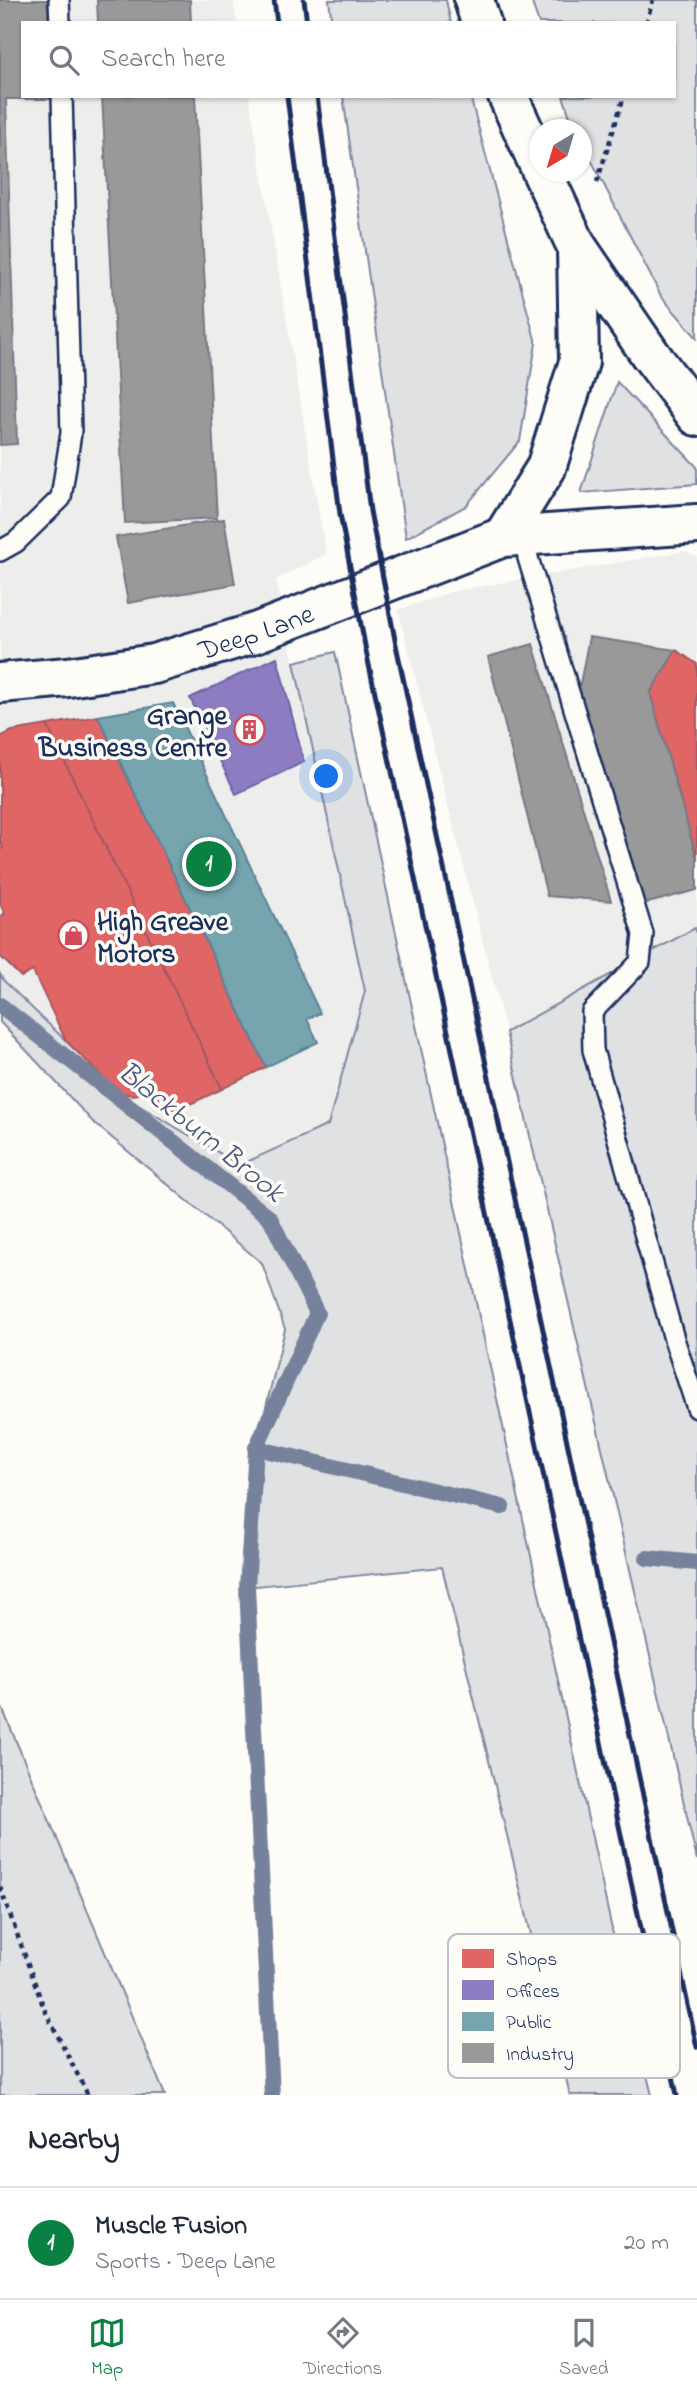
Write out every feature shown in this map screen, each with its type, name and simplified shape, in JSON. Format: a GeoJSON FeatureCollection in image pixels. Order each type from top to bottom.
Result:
{"type":"FeatureCollection","features":[{"type":"Feature","properties":{"kind":"street"},"geometry":{"type":"LineString","coordinates":[[474,0],[480,21]]}},
{"type":"Feature","properties":{"kind":"street"},"geometry":{"type":"LineString","coordinates":[[509,98],[529,142]]}},
{"type":"Feature","properties":{"kind":"street"},"geometry":{"type":"LineString","coordinates":[[547,182],[577,247],[650,354],[697,416]]}},
{"type":"Feature","properties":{"kind":"street"},"geometry":{"type":"LineString","coordinates":[[515,536],[546,468],[579,362],[577,247]]}},
{"type":"Feature","properties":{"kind":"street","name":"Deep Lane"},"geometry":{"type":"LineString","coordinates":[[0,683],[68,677],[154,664],[255,633],[515,536],[697,524]]}},
{"type":"Feature","properties":{"kind":"lane"},"geometry":{"type":"LineString","coordinates":[[59,0],[60,21]]}},
{"type":"Feature","properties":{"kind":"lane"},"geometry":{"type":"LineString","coordinates":[[0,551],[16,542],[61,498],[71,433],[62,98]]}},
{"type":"Feature","properties":{"kind":"lane"},"geometry":{"type":"LineString","coordinates":[[515,536],[528,558],[643,934],[640,962],[592,1012],[593,1050],[674,1339],[697,1408]]}},
{"type":"Feature","properties":{"kind":"path"},"geometry":{"type":"LineString","coordinates":[[647,21],[653,0]]}},
{"type":"Feature","properties":{"kind":"path"},"geometry":{"type":"LineString","coordinates":[[577,247],[623,98]]}},
{"type":"Feature","properties":{"kind":"path"},"geometry":{"type":"LineString","coordinates":[[0,1887],[45,2011],[88,2095]]}},
{"type":"Feature","properties":{"kind":"shaded area"},"geometry":{"type":"Polygon","coordinates":[[[0,0],[233,0],[237,21],[21,21],[21,98],[249,98],[326,554],[276,580],[365,991],[328,1125],[240,1165],[123,1097],[4,981],[0,974],[0,0]]]}},
{"type":"Feature","properties":{"kind":"shaded area"},"geometry":{"type":"Polygon","coordinates":[[[329,0],[446,0],[451,21],[332,21],[329,0]]]}},
{"type":"Feature","properties":{"kind":"shaded area"},"geometry":{"type":"Polygon","coordinates":[[[531,0],[697,0],[697,338],[661,296],[592,161],[592,119],[571,119],[564,98],[676,98],[676,21],[538,21],[531,0]]]}},
{"type":"Feature","properties":{"kind":"shaded area"},"geometry":{"type":"Polygon","coordinates":[[[343,98],[471,98],[536,343],[520,441],[466,506],[406,538],[343,98]]]}},
{"type":"Feature","properties":{"kind":"shaded area"},"geometry":{"type":"Polygon","coordinates":[[[617,382],[697,467],[697,484],[581,493],[617,382]]]}},
{"type":"Feature","properties":{"kind":"shaded area"},"geometry":{"type":"Polygon","coordinates":[[[684,551],[697,557],[697,934],[695,929],[506,1032],[398,610],[454,591],[684,551]]]}},
{"type":"Feature","properties":{"kind":"shaded area"},"geometry":{"type":"Polygon","coordinates":[[[335,652],[613,1934],[531,1934],[442,1567],[247,1587],[256,1448],[285,1329],[262,1263],[93,1122],[0,1022],[0,974],[4,981],[123,1096],[240,1165],[328,1125],[365,991],[294,662],[335,652]]]}},
{"type":"Feature","properties":{"kind":"shaded area"},"geometry":{"type":"Polygon","coordinates":[[[695,928],[697,934],[697,1860],[506,1032],[695,928]]]}},
{"type":"Feature","properties":{"kind":"shaded area"},"geometry":{"type":"Polygon","coordinates":[[[0,1703],[165,2095],[0,2095],[0,1703]]]}},
{"type":"Feature","properties":{"kind":"shaded area"},"geometry":{"type":"Polygon","coordinates":[[[566,2078],[648,2078],[652,2095],[570,2095],[566,2078]]]}},
{"type":"Feature","properties":{"kind":"building: Shops"},"geometry":{"type":"Polygon","coordinates":[[[676,650],[697,664],[697,859],[650,693],[676,650]]]}},
{"type":"Feature","properties":{"kind":"building: Shops"},"geometry":{"type":"Polygon","coordinates":[[[98,716],[266,1067],[222,1089],[47,725],[98,716]]]}},
{"type":"Feature","properties":{"kind":"building: Shops","name":"High Greave Motors"},"geometry":{"type":"Polygon","coordinates":[[[47,725],[222,1089],[167,1115],[158,1097],[145,1093],[132,1095],[118,1092],[66,1041],[33,971],[21,977],[0,956],[0,916],[5,914],[0,904],[0,849],[3,848],[0,841],[0,737],[12,731],[47,725]]]}},
{"type":"Feature","properties":{"kind":"building: Offices","name":"Grange Business Centre"},"geometry":{"type":"Polygon","coordinates":[[[277,657],[304,762],[236,794],[190,698],[277,657]]]}},
{"type":"Feature","properties":{"kind":"building: Public"},"geometry":{"type":"Polygon","coordinates":[[[173,703],[320,1013],[307,1019],[318,1042],[266,1067],[98,716],[173,703]]]}},
{"type":"Feature","properties":{"kind":"building: Industry"},"geometry":{"type":"Polygon","coordinates":[[[0,0],[47,0],[49,21],[21,21],[21,98],[54,99],[6,99],[17,444],[0,445],[0,0]]]}},
{"type":"Feature","properties":{"kind":"building: Industry"},"geometry":{"type":"Polygon","coordinates":[[[97,0],[190,0],[191,21],[98,21],[97,0]]]}},
{"type":"Feature","properties":{"kind":"building: Industry"},"geometry":{"type":"Polygon","coordinates":[[[102,98],[195,98],[217,518],[125,523],[102,98]]]}},
{"type":"Feature","properties":{"kind":"building: Industry"},"geometry":{"type":"Polygon","coordinates":[[[224,519],[235,584],[128,603],[116,537],[224,519]]]}},
{"type":"Feature","properties":{"kind":"building: Industry"},"geometry":{"type":"Polygon","coordinates":[[[589,637],[676,650],[650,693],[697,859],[697,890],[644,904],[579,689],[589,637]]]}},
{"type":"Feature","properties":{"kind":"building: Industry"},"geometry":{"type":"Polygon","coordinates":[[[533,644],[611,901],[547,896],[488,657],[533,644]]]}},
{"type":"Feature","properties":{"kind":"waterway","name":"Blackburn Brook"},"geometry":{"type":"LineString","coordinates":[[0,1005],[270,1218],[317,1313],[256,1448],[502,1507]]}},
{"type":"Feature","properties":{"kind":"waterway"},"geometry":{"type":"LineString","coordinates":[[256,1448],[247,1587],[272,2095]]}},
{"type":"Feature","properties":{"kind":"waterway","name":"Blackburn Brook"},"geometry":{"type":"LineString","coordinates":[[647,1558],[697,1563]]}},
{"type":"Feature","properties":{"kind":"railway"},"geometry":{"type":"LineString","coordinates":[[274,0],[277,21]]}},
{"type":"Feature","properties":{"kind":"railway"},"geometry":{"type":"LineString","coordinates":[[304,0],[307,21]]}},
{"type":"Feature","properties":{"kind":"railway"},"geometry":{"type":"LineString","coordinates":[[287,98],[340,514],[366,651],[642,1934]]}},
{"type":"Feature","properties":{"kind":"railway"},"geometry":{"type":"LineString","coordinates":[[317,98],[370,511],[396,645],[673,1934]]}},
{"type":"Feature","properties":{"kind":"railway"},"geometry":{"type":"LineString","coordinates":[[680,1968],[697,2047]]}},
{"type":"Feature","properties":{"kind":"railway"},"geometry":{"type":"LineString","coordinates":[[673,2078],[677,2095]]}},
{"type":"Feature","properties":{"kind":"place","name":"Grange Business Centre"},"geometry":{"type":"Point","coordinates":[250,730]}},
{"type":"Feature","properties":{"kind":"place","name":"Muscle Fusion"},"geometry":{"type":"Point","coordinates":[209,864]}},
{"type":"Feature","properties":{"kind":"place","name":"High Greave Motors"},"geometry":{"type":"Point","coordinates":[74,936]}}]}
